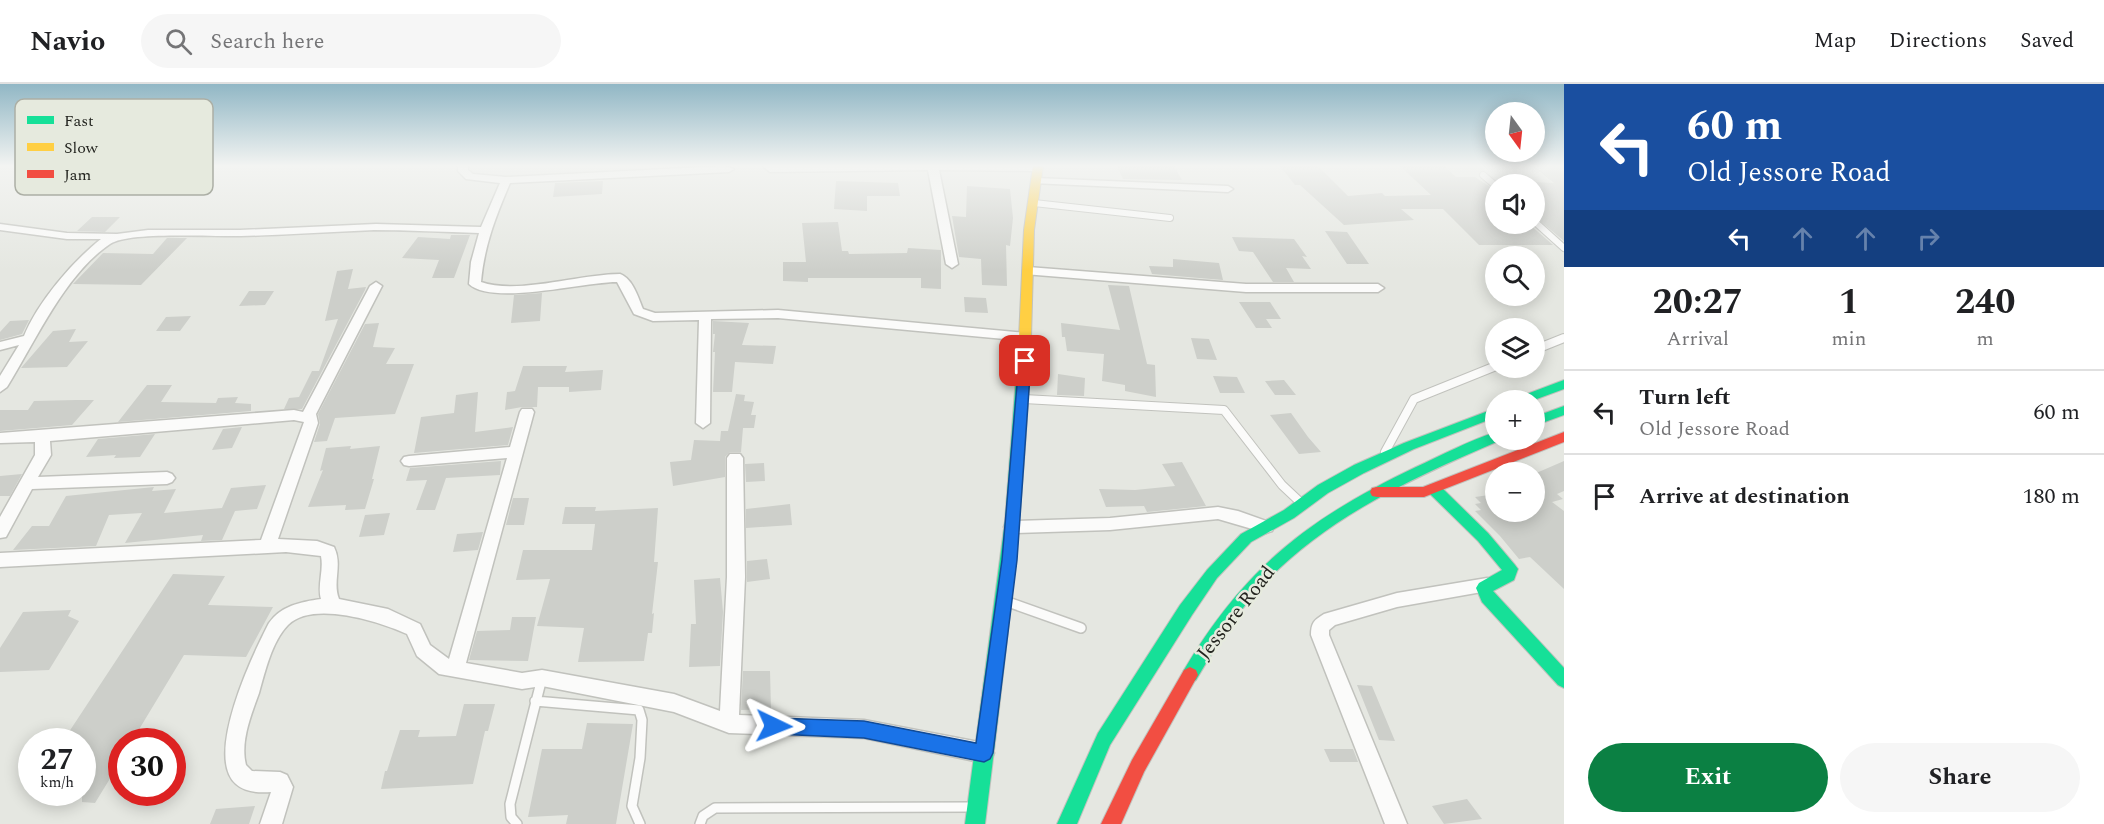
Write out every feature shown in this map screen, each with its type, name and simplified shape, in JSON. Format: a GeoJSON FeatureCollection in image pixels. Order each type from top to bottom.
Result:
{"type":"FeatureCollection","features":[{"type":"Feature","properties":{"kind":"main road"},"geometry":{"type":"LineString","coordinates":[[975,824],[1012,528],[1023,399],[1029,230],[1034,202]]}},
{"type":"Feature","properties":{"kind":"main road"},"geometry":{"type":"LineString","coordinates":[[1545,391],[1564,384]]}},
{"type":"Feature","properties":{"kind":"main road"},"geometry":{"type":"LineString","coordinates":[[1545,418],[1564,410]]}},
{"type":"Feature","properties":{"kind":"main road"},"geometry":{"type":"LineString","coordinates":[[1067,824],[1104,739],[1186,610],[1212,574],[1246,538],[1303,504],[1323,489],[1381,459],[1485,416]]}},
{"type":"Feature","properties":{"kind":"main road"},"geometry":{"type":"LineString","coordinates":[[1377,492],[1424,492],[1564,437]]}},
{"type":"Feature","properties":{"kind":"main road","name":"Jessore Road"},"geometry":{"type":"LineString","coordinates":[[1111,824],[1113,790],[1200,656],[1237,605],[1271,566],[1310,535],[1377,492],[1429,465],[1485,442]]}},
{"type":"Feature","properties":{"kind":"main road"},"geometry":{"type":"LineString","coordinates":[[1434,489],[1475,529],[1510,569],[1509,576],[1484,588],[1488,597],[1564,680]]}},
{"type":"Feature","properties":{"kind":"main road"},"geometry":{"type":"LineString","coordinates":[[1086,777],[1113,790]]}},
{"type":"Feature","properties":{"kind":"street"},"geometry":{"type":"LineString","coordinates":[[497,201],[484,230],[477,262],[475,285],[481,288],[507,290],[620,278],[626,285],[638,311],[653,316],[778,314],[1026,337]]}},
{"type":"Feature","properties":{"kind":"street"},"geometry":{"type":"LineString","coordinates":[[940,201],[952,264]]}},
{"type":"Feature","properties":{"kind":"street"},"geometry":{"type":"LineString","coordinates":[[0,227],[68,236],[240,233],[376,227],[484,230]]}},
{"type":"Feature","properties":{"kind":"street"},"geometry":{"type":"LineString","coordinates":[[0,387],[30,339],[47,305],[101,243],[118,236]]}},
{"type":"Feature","properties":{"kind":"street"},"geometry":{"type":"LineString","coordinates":[[1028,271],[1275,290],[1331,291],[1378,288]]}},
{"type":"Feature","properties":{"kind":"street"},"geometry":{"type":"LineString","coordinates":[[308,416],[376,286]]}},
{"type":"Feature","properties":{"kind":"street"},"geometry":{"type":"LineString","coordinates":[[703,423],[705,315]]}},
{"type":"Feature","properties":{"kind":"street"},"geometry":{"type":"LineString","coordinates":[[0,346],[30,339]]}},
{"type":"Feature","properties":{"kind":"street"},"geometry":{"type":"LineString","coordinates":[[455,669],[526,412]]}},
{"type":"Feature","properties":{"kind":"street"},"geometry":{"type":"LineString","coordinates":[[0,438],[294,415],[308,416]]}},
{"type":"Feature","properties":{"kind":"street"},"geometry":{"type":"LineString","coordinates":[[267,546],[311,423],[311,418],[308,416]]}},
{"type":"Feature","properties":{"kind":"street"},"geometry":{"type":"LineString","coordinates":[[0,532],[43,455],[42,436]]}},
{"type":"Feature","properties":{"kind":"street"},"geometry":{"type":"LineString","coordinates":[[410,461],[516,452]]}},
{"type":"Feature","properties":{"kind":"street"},"geometry":{"type":"LineString","coordinates":[[729,724],[736,577],[735,458]]}},
{"type":"Feature","properties":{"kind":"street"},"geometry":{"type":"LineString","coordinates":[[28,483],[167,478]]}},
{"type":"Feature","properties":{"kind":"street"},"geometry":{"type":"LineString","coordinates":[[1012,528],[1110,524],[1218,513],[1266,527]]}},
{"type":"Feature","properties":{"kind":"street"},"geometry":{"type":"LineString","coordinates":[[0,560],[286,545],[317,548],[328,552],[332,560],[326,588],[328,598],[333,604]]}},
{"type":"Feature","properties":{"kind":"street"},"geometry":{"type":"LineString","coordinates":[[1396,824],[1320,635],[1320,626],[1330,619],[1397,600],[1487,585]]}},
{"type":"Feature","properties":{"kind":"street"},"geometry":{"type":"LineString","coordinates":[[271,824],[283,787],[280,782],[249,781],[239,773],[233,754],[239,724],[272,633],[281,620],[294,612],[333,604],[388,617],[414,629],[423,650],[446,668],[522,681],[542,678],[674,703],[729,724],[864,729],[984,753]]}},
{"type":"Feature","properties":{"kind":"lane"},"geometry":{"type":"LineString","coordinates":[[1034,202],[1170,218]]}},
{"type":"Feature","properties":{"kind":"lane"},"geometry":{"type":"LineString","coordinates":[[1545,231],[1564,248]]}},
{"type":"Feature","properties":{"kind":"lane"},"geometry":{"type":"LineString","coordinates":[[1545,346],[1564,338]]}},
{"type":"Feature","properties":{"kind":"lane"},"geometry":{"type":"LineString","coordinates":[[1381,459],[1414,399],[1485,370]]}},
{"type":"Feature","properties":{"kind":"lane"},"geometry":{"type":"LineString","coordinates":[[1023,399],[1224,410],[1282,485],[1303,504]]}},
{"type":"Feature","properties":{"kind":"lane"},"geometry":{"type":"LineString","coordinates":[[1004,600],[1081,628]]}},
{"type":"Feature","properties":{"kind":"lane"},"geometry":{"type":"LineString","coordinates":[[517,824],[511,817],[510,804],[542,678]]}},
{"type":"Feature","properties":{"kind":"lane"},"geometry":{"type":"LineString","coordinates":[[535,701],[639,710],[642,720],[640,758],[632,806],[640,824]]}},
{"type":"Feature","properties":{"kind":"lane"},"geometry":{"type":"LineString","coordinates":[[700,824],[703,816],[715,808],[724,807],[976,807]]}},
{"type":"Feature","properties":{"kind":"building"},"geometry":{"type":"Polygon","coordinates":[[[835,201],[867,201],[867,211],[834,209],[835,201]]]}},
{"type":"Feature","properties":{"kind":"building"},"geometry":{"type":"Polygon","coordinates":[[[967,201],[1011,201],[1013,218],[1010,246],[1006,245],[1007,286],[982,285],[981,259],[959,257],[952,216],[966,217],[967,201]]]}},
{"type":"Feature","properties":{"kind":"building"},"geometry":{"type":"Polygon","coordinates":[[[1317,201],[1485,201],[1485,234],[1540,234],[1553,245],[1479,245],[1443,209],[1401,209],[1414,220],[1344,225],[1317,201]]]}},
{"type":"Feature","properties":{"kind":"building"},"geometry":{"type":"Polygon","coordinates":[[[1545,201],[1564,201],[1564,241],[1545,225],[1545,201]]]}},
{"type":"Feature","properties":{"kind":"building"},"geometry":{"type":"Polygon","coordinates":[[[92,217],[120,217],[105,232],[77,231],[92,217]]]}},
{"type":"Feature","properties":{"kind":"building"},"geometry":{"type":"Polygon","coordinates":[[[838,222],[842,251],[848,251],[849,254],[907,253],[908,248],[941,250],[941,289],[921,288],[921,278],[808,278],[808,282],[783,281],[783,262],[806,262],[802,223],[838,222]]]}},
{"type":"Feature","properties":{"kind":"building"},"geometry":{"type":"Polygon","coordinates":[[[1325,231],[1347,232],[1369,264],[1347,264],[1325,231]]]}},
{"type":"Feature","properties":{"kind":"building"},"geometry":{"type":"Polygon","coordinates":[[[451,235],[470,235],[454,278],[432,278],[439,260],[402,258],[418,237],[450,239],[451,235]]]}},
{"type":"Feature","properties":{"kind":"building"},"geometry":{"type":"Polygon","coordinates":[[[1232,237],[1294,239],[1307,257],[1302,256],[1311,269],[1286,268],[1294,282],[1273,282],[1253,252],[1239,251],[1232,237]]]}},
{"type":"Feature","properties":{"kind":"building"},"geometry":{"type":"Polygon","coordinates":[[[167,238],[187,238],[141,285],[73,284],[103,253],[153,254],[167,238]]]}},
{"type":"Feature","properties":{"kind":"building"},"geometry":{"type":"Polygon","coordinates":[[[1173,259],[1219,263],[1223,280],[1152,274],[1149,266],[1173,267],[1173,259]]]}},
{"type":"Feature","properties":{"kind":"building"},"geometry":{"type":"Polygon","coordinates":[[[353,269],[348,289],[366,287],[365,290],[302,409],[284,409],[289,398],[299,397],[312,371],[319,371],[338,319],[325,321],[337,271],[353,269]]]}},
{"type":"Feature","properties":{"kind":"building"},"geometry":{"type":"Polygon","coordinates":[[[1108,285],[1129,286],[1147,364],[1155,365],[1156,397],[1125,391],[1125,385],[1102,381],[1104,354],[1067,351],[1065,337],[1062,337],[1061,323],[1120,330],[1108,285]]]}},
{"type":"Feature","properties":{"kind":"building"},"geometry":{"type":"Polygon","coordinates":[[[249,291],[274,291],[265,305],[239,306],[249,291]]]}},
{"type":"Feature","properties":{"kind":"building"},"geometry":{"type":"Polygon","coordinates":[[[542,293],[540,321],[511,323],[514,295],[542,293]]]}},
{"type":"Feature","properties":{"kind":"building"},"geometry":{"type":"Polygon","coordinates":[[[964,297],[986,298],[988,313],[965,312],[964,297]]]}},
{"type":"Feature","properties":{"kind":"building"},"geometry":{"type":"Polygon","coordinates":[[[1239,302],[1270,302],[1281,319],[1266,319],[1272,328],[1256,328],[1239,302]]]}},
{"type":"Feature","properties":{"kind":"building"},"geometry":{"type":"Polygon","coordinates":[[[191,316],[180,331],[156,331],[166,317],[191,316]]]}},
{"type":"Feature","properties":{"kind":"building"},"geometry":{"type":"Polygon","coordinates":[[[29,320],[22,334],[0,340],[0,332],[10,321],[29,320]]]}},
{"type":"Feature","properties":{"kind":"building"},"geometry":{"type":"Polygon","coordinates":[[[713,321],[749,323],[742,345],[776,346],[773,364],[735,362],[732,392],[713,392],[715,334],[713,334],[713,321]]]}},
{"type":"Feature","properties":{"kind":"building"},"geometry":{"type":"Polygon","coordinates":[[[379,323],[373,347],[395,348],[386,364],[414,364],[395,414],[335,418],[327,441],[314,442],[320,424],[318,414],[365,324],[379,323]]]}},
{"type":"Feature","properties":{"kind":"building"},"geometry":{"type":"Polygon","coordinates":[[[76,329],[69,342],[88,341],[67,367],[21,368],[53,331],[76,329]]]}},
{"type":"Feature","properties":{"kind":"building"},"geometry":{"type":"Polygon","coordinates":[[[1191,338],[1209,339],[1217,360],[1197,359],[1191,338]]]}},
{"type":"Feature","properties":{"kind":"building"},"geometry":{"type":"Polygon","coordinates":[[[523,366],[567,366],[565,372],[603,370],[601,390],[569,392],[569,387],[538,387],[537,407],[505,410],[507,392],[515,391],[523,366]]]}},
{"type":"Feature","properties":{"kind":"building"},"geometry":{"type":"Polygon","coordinates":[[[1058,374],[1085,378],[1084,396],[1057,395],[1058,374]]]}},
{"type":"Feature","properties":{"kind":"building"},"geometry":{"type":"Polygon","coordinates":[[[1213,376],[1237,377],[1245,393],[1220,393],[1213,376]]]}},
{"type":"Feature","properties":{"kind":"building"},"geometry":{"type":"Polygon","coordinates":[[[1284,380],[1296,395],[1275,395],[1265,381],[1284,380]]]}},
{"type":"Feature","properties":{"kind":"building"},"geometry":{"type":"Polygon","coordinates":[[[147,385],[172,385],[161,402],[216,403],[218,398],[238,397],[235,403],[251,404],[251,411],[118,422],[147,385]]]}},
{"type":"Feature","properties":{"kind":"building"},"geometry":{"type":"Polygon","coordinates":[[[478,392],[475,432],[513,427],[508,445],[414,453],[421,417],[454,413],[456,395],[478,392]]]}},
{"type":"Feature","properties":{"kind":"building"},"geometry":{"type":"Polygon","coordinates":[[[736,394],[745,395],[744,401],[754,402],[751,415],[756,415],[754,428],[743,428],[741,452],[730,452],[725,457],[725,477],[673,486],[670,462],[691,460],[694,440],[720,441],[721,431],[728,431],[736,394]]]}},
{"type":"Feature","properties":{"kind":"building"},"geometry":{"type":"Polygon","coordinates":[[[94,400],[72,425],[0,431],[0,410],[28,410],[34,401],[94,400]]]}},
{"type":"Feature","properties":{"kind":"building"},"geometry":{"type":"Polygon","coordinates":[[[1291,413],[1321,452],[1299,454],[1270,415],[1291,413]]]}},
{"type":"Feature","properties":{"kind":"building"},"geometry":{"type":"Polygon","coordinates":[[[242,427],[232,448],[212,450],[223,429],[242,427]]]}},
{"type":"Feature","properties":{"kind":"building"},"geometry":{"type":"Polygon","coordinates":[[[155,434],[140,457],[114,458],[116,455],[86,457],[98,439],[155,434]]]}},
{"type":"Feature","properties":{"kind":"building"},"geometry":{"type":"Polygon","coordinates":[[[351,446],[350,449],[380,446],[372,479],[374,479],[365,509],[345,510],[346,505],[308,507],[323,470],[320,471],[326,448],[351,446]]]}},
{"type":"Feature","properties":{"kind":"building"},"geometry":{"type":"Polygon","coordinates":[[[501,461],[500,475],[446,478],[435,510],[416,510],[427,480],[406,481],[410,468],[501,461]]]}},
{"type":"Feature","properties":{"kind":"building"},"geometry":{"type":"Polygon","coordinates":[[[1564,461],[1564,491],[1557,494],[1563,499],[1552,502],[1564,511],[1564,589],[1530,557],[1519,559],[1486,522],[1545,522],[1545,469],[1564,461]]]}},
{"type":"Feature","properties":{"kind":"building"},"geometry":{"type":"Polygon","coordinates":[[[1182,462],[1206,506],[1147,512],[1144,506],[1106,507],[1099,489],[1135,490],[1175,486],[1162,464],[1182,462]]]}},
{"type":"Feature","properties":{"kind":"building"},"geometry":{"type":"Polygon","coordinates":[[[764,463],[765,481],[746,482],[745,464],[764,463]]]}},
{"type":"Feature","properties":{"kind":"building"},"geometry":{"type":"Polygon","coordinates":[[[22,474],[10,496],[0,496],[0,476],[22,474]]]}},
{"type":"Feature","properties":{"kind":"building"},"geometry":{"type":"Polygon","coordinates":[[[266,485],[257,509],[235,511],[222,540],[201,541],[203,535],[125,543],[142,513],[109,515],[96,546],[13,550],[32,526],[49,526],[66,496],[154,487],[152,491],[176,489],[164,513],[222,508],[231,488],[266,485]]]}},
{"type":"Feature","properties":{"kind":"building"},"geometry":{"type":"Polygon","coordinates":[[[1485,496],[1485,521],[1475,511],[1481,510],[1475,504],[1481,503],[1475,497],[1485,496]]]}},
{"type":"Feature","properties":{"kind":"building"},"geometry":{"type":"Polygon","coordinates":[[[513,498],[529,498],[524,525],[506,525],[513,498]]]}},
{"type":"Feature","properties":{"kind":"building"},"geometry":{"type":"Polygon","coordinates":[[[790,504],[792,525],[746,528],[746,509],[790,504]]]}},
{"type":"Feature","properties":{"kind":"building"},"geometry":{"type":"Polygon","coordinates":[[[565,507],[596,507],[595,511],[658,508],[654,562],[658,562],[652,614],[654,613],[652,633],[648,633],[644,661],[578,662],[584,628],[537,626],[550,579],[516,580],[523,550],[592,550],[595,524],[562,524],[565,507]]]}},
{"type":"Feature","properties":{"kind":"building"},"geometry":{"type":"Polygon","coordinates":[[[390,513],[384,535],[359,537],[365,515],[390,513]]]}},
{"type":"Feature","properties":{"kind":"building"},"geometry":{"type":"Polygon","coordinates":[[[483,532],[478,550],[453,552],[457,534],[483,532]]]}},
{"type":"Feature","properties":{"kind":"building"},"geometry":{"type":"Polygon","coordinates":[[[767,559],[770,579],[747,582],[747,561],[767,559]]]}},
{"type":"Feature","properties":{"kind":"building"},"geometry":{"type":"Polygon","coordinates":[[[173,574],[225,576],[208,605],[273,607],[246,657],[184,655],[140,728],[108,728],[108,782],[96,801],[96,728],[72,728],[173,574]]]}},
{"type":"Feature","properties":{"kind":"building"},"geometry":{"type":"Polygon","coordinates":[[[720,578],[723,612],[720,666],[689,667],[691,624],[696,624],[694,580],[720,578]]]}},
{"type":"Feature","properties":{"kind":"building"},"geometry":{"type":"Polygon","coordinates":[[[71,610],[68,616],[79,621],[49,670],[0,672],[0,648],[23,612],[71,610]]]}},
{"type":"Feature","properties":{"kind":"building"},"geometry":{"type":"Polygon","coordinates":[[[512,617],[536,617],[528,661],[469,660],[477,631],[510,630],[512,617]]]}},
{"type":"Feature","properties":{"kind":"building"},"geometry":{"type":"Polygon","coordinates":[[[743,671],[770,671],[771,709],[741,710],[743,671]]]}},
{"type":"Feature","properties":{"kind":"building"},"geometry":{"type":"Polygon","coordinates":[[[1357,685],[1372,686],[1395,741],[1379,740],[1357,685]]]}},
{"type":"Feature","properties":{"kind":"building"},"geometry":{"type":"Polygon","coordinates":[[[464,704],[495,704],[488,731],[485,731],[473,784],[381,789],[400,730],[420,730],[418,737],[456,736],[464,704]]]}},
{"type":"Feature","properties":{"kind":"building"},"geometry":{"type":"Polygon","coordinates":[[[587,723],[633,724],[616,824],[566,824],[568,815],[528,817],[542,749],[582,749],[587,723]]]}},
{"type":"Feature","properties":{"kind":"building"},"geometry":{"type":"Polygon","coordinates":[[[1324,749],[1353,749],[1358,762],[1330,762],[1324,749]]]}},
{"type":"Feature","properties":{"kind":"building"},"geometry":{"type":"Polygon","coordinates":[[[1467,799],[1482,819],[1444,824],[1432,806],[1467,799]]]}},
{"type":"Feature","properties":{"kind":"building"},"geometry":{"type":"Polygon","coordinates":[[[255,806],[249,824],[210,824],[216,809],[255,806]]]}},
{"type":"Feature","properties":{"kind":"traffic: fast"},"geometry":{"type":"LineString","coordinates":[[975,824],[1013,521],[1025,338]]}},
{"type":"Feature","properties":{"kind":"traffic: fast"},"geometry":{"type":"LineString","coordinates":[[1545,391],[1564,384]]}},
{"type":"Feature","properties":{"kind":"traffic: fast"},"geometry":{"type":"LineString","coordinates":[[1545,418],[1564,410]]}},
{"type":"Feature","properties":{"kind":"traffic: fast"},"geometry":{"type":"LineString","coordinates":[[1067,824],[1104,739],[1186,610],[1212,574],[1246,538],[1289,514],[1323,489],[1359,469],[1409,446],[1485,416]]}},
{"type":"Feature","properties":{"kind":"traffic: fast"},"geometry":{"type":"LineString","coordinates":[[1190,675],[1237,603],[1281,557],[1309,535],[1368,497],[1485,442]]}},
{"type":"Feature","properties":{"kind":"traffic: fast"},"geometry":{"type":"LineString","coordinates":[[1434,489],[1483,537],[1510,569],[1509,576],[1484,588],[1488,597],[1564,680]]}},
{"type":"Feature","properties":{"kind":"traffic: slow"},"geometry":{"type":"LineString","coordinates":[[1025,338],[1029,230],[1033,201]]}},
{"type":"Feature","properties":{"kind":"traffic: jam"},"geometry":{"type":"LineString","coordinates":[[1377,492],[1424,492],[1564,437]]}},
{"type":"Feature","properties":{"kind":"traffic: jam"},"geometry":{"type":"LineString","coordinates":[[1111,824],[1138,766],[1190,675]]}},
{"type":"Feature","properties":{"kind":"route"},"geometry":{"type":"LineString","coordinates":[[774,726],[864,729],[984,753],[1010,560],[1025,361]]}}]}
